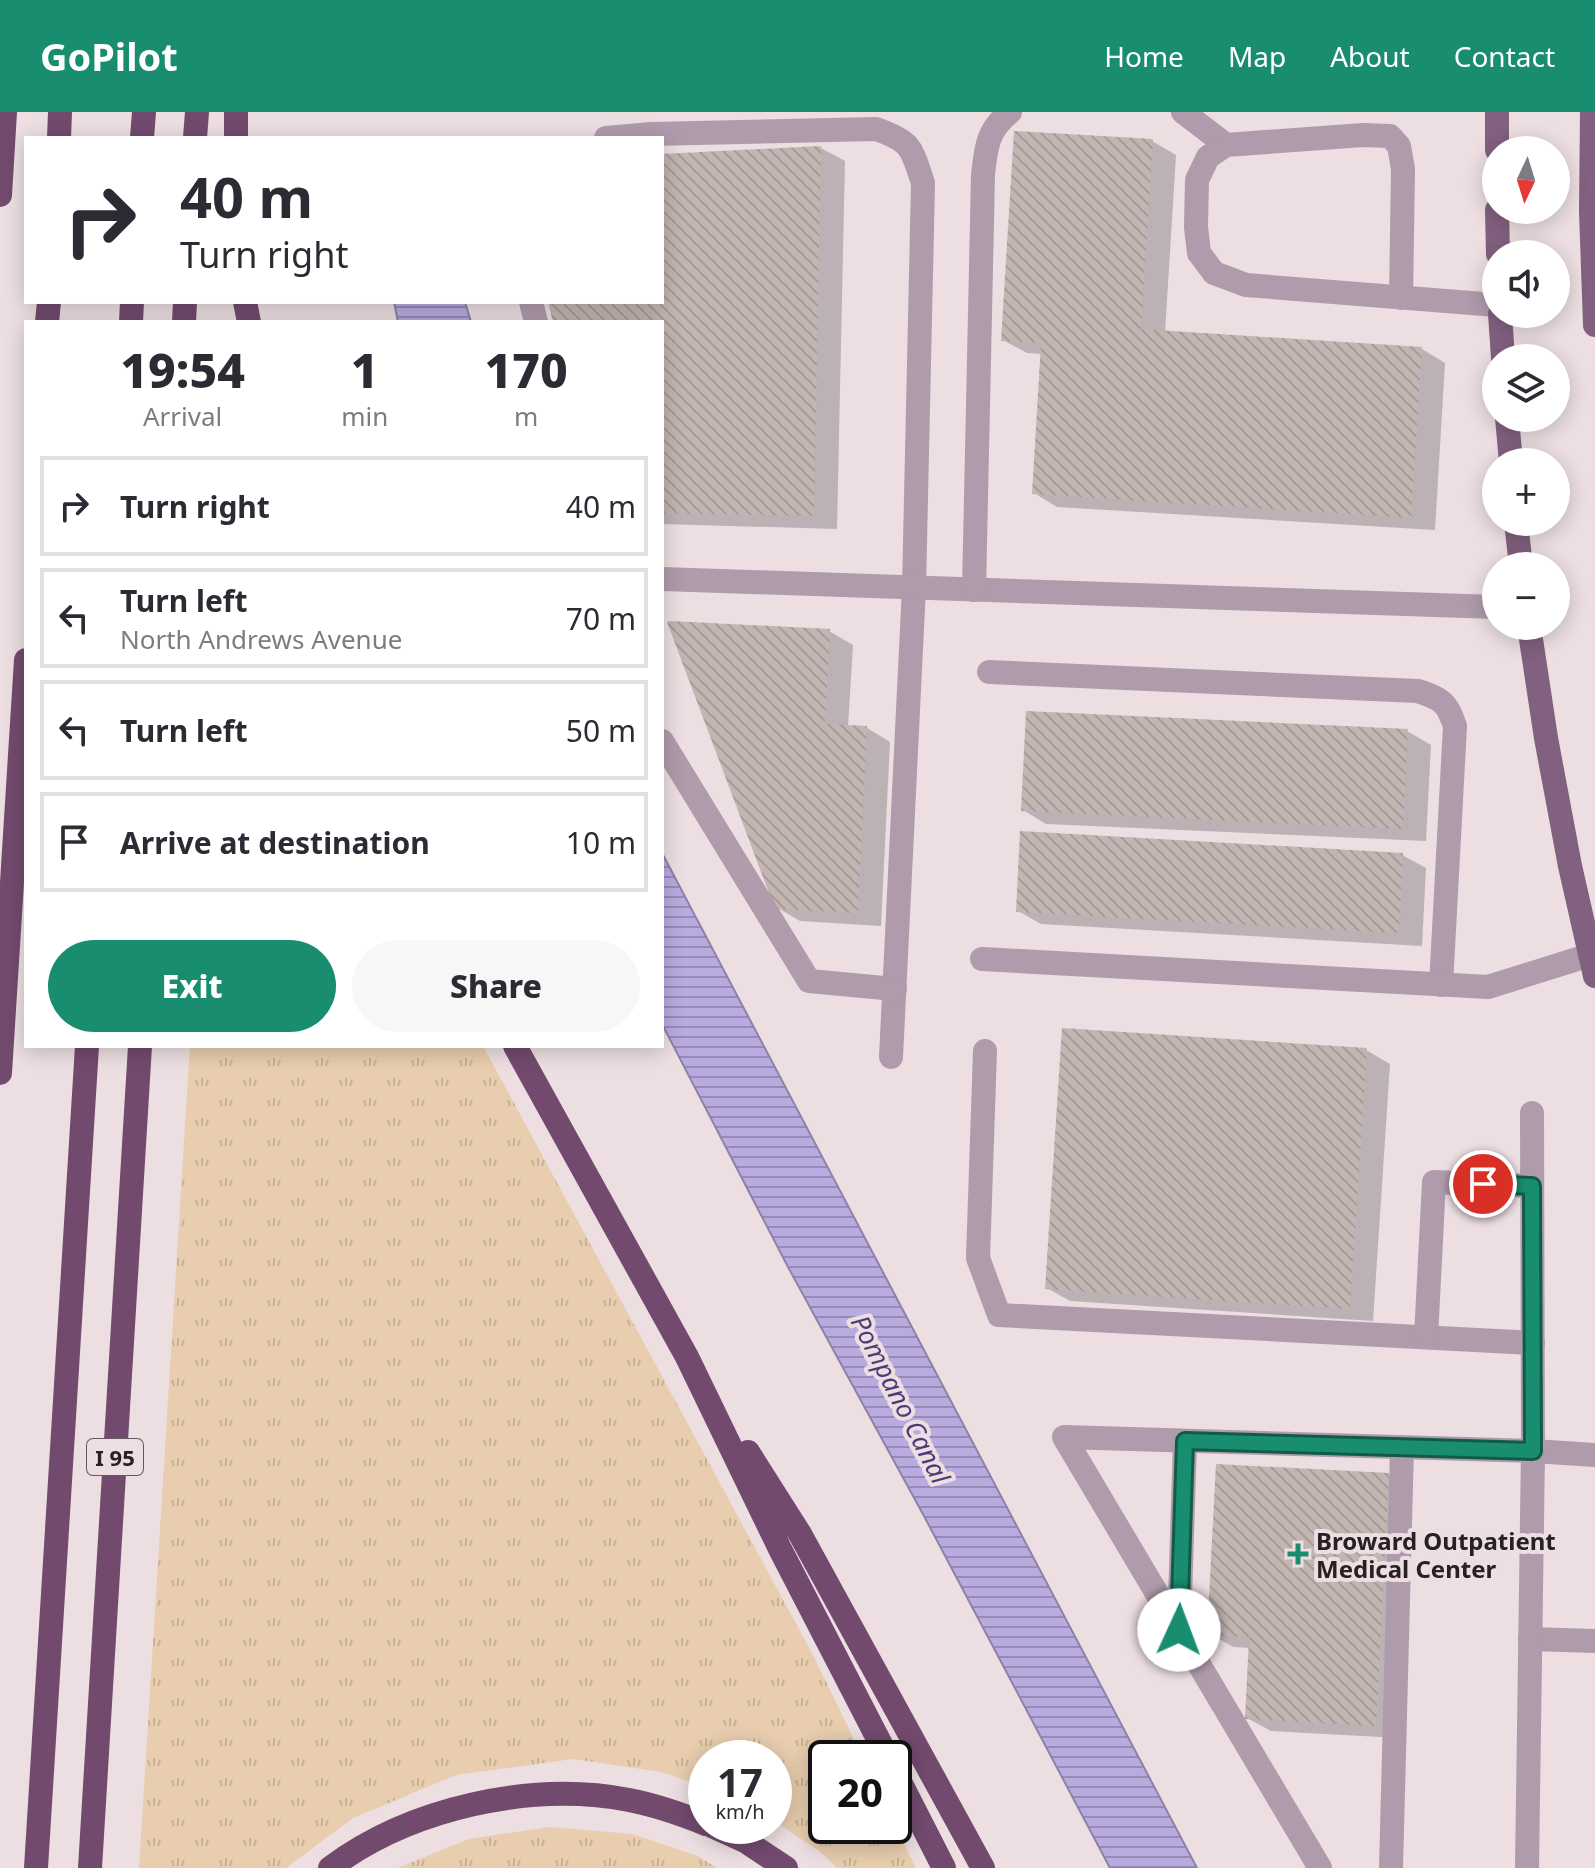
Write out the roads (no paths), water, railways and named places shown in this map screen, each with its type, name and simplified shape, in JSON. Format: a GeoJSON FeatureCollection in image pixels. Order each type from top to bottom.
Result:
{"type":"FeatureCollection","features":[{"type":"Feature","properties":{"kind":"highway"},"geometry":{"type":"LineString","coordinates":[[0,195],[5,112]]}},
{"type":"Feature","properties":{"kind":"highway"},"geometry":{"type":"LineString","coordinates":[[59,136],[60,112]]}},
{"type":"Feature","properties":{"kind":"highway"},"geometry":{"type":"LineString","coordinates":[[142,136],[144,112]]}},
{"type":"Feature","properties":{"kind":"highway"},"geometry":{"type":"LineString","coordinates":[[195,136],[197,112]]}},
{"type":"Feature","properties":{"kind":"highway"},"geometry":{"type":"LineString","coordinates":[[236,112],[236,136]]}},
{"type":"Feature","properties":{"kind":"highway"},"geometry":{"type":"LineString","coordinates":[[0,1073],[24,692]]}},
{"type":"Feature","properties":{"kind":"highway"},"geometry":{"type":"LineString","coordinates":[[36,1868],[87,1048]]}},
{"type":"Feature","properties":{"kind":"highway","name":"I 95"},"geometry":{"type":"LineString","coordinates":[[90,1868],[140,1048]]}},
{"type":"Feature","properties":{"kind":"highway"},"geometry":{"type":"LineString","coordinates":[[516,1048],[687,1357],[780,1549],[879,1740]]}},
{"type":"Feature","properties":{"kind":"highway"},"geometry":{"type":"LineString","coordinates":[[687,1357],[800,1534],[983,1868]]}},
{"type":"Feature","properties":{"kind":"highway"},"geometry":{"type":"LineString","coordinates":[[330,1868],[364,1846],[422,1820],[449,1810],[505,1799],[561,1795],[629,1800],[688,1818]]}},
{"type":"Feature","properties":{"kind":"highway"},"geometry":{"type":"LineString","coordinates":[[912,1805],[944,1868]]}},
{"type":"Feature","properties":{"kind":"highway"},"geometry":{"type":"LineString","coordinates":[[750,1844],[786,1868]]}},
{"type":"Feature","properties":{"kind":"main road"},"geometry":{"type":"LineString","coordinates":[[1497,112],[1497,136]]}},
{"type":"Feature","properties":{"kind":"main road"},"geometry":{"type":"LineString","coordinates":[[1592,112],[1591,211],[1595,309]]}},
{"type":"Feature","properties":{"kind":"main road"},"geometry":{"type":"LineString","coordinates":[[1531,640],[1551,767],[1593,966]]}},
{"type":"Feature","properties":{"kind":"street"},"geometry":{"type":"LineString","coordinates":[[974,590],[983,175],[985,149],[995,123],[1010,112]]}},
{"type":"Feature","properties":{"kind":"street"},"geometry":{"type":"LineString","coordinates":[[1183,112],[1226,145]]}},
{"type":"Feature","properties":{"kind":"street"},"geometry":{"type":"LineString","coordinates":[[628,136],[876,129],[898,137],[912,150],[923,183],[914,588],[891,1057]]}},
{"type":"Feature","properties":{"kind":"street"},"geometry":{"type":"LineString","coordinates":[[1401,298],[1403,169],[1399,146],[1390,136],[1363,135],[1226,145],[1208,157],[1197,180],[1196,227],[1199,253],[1214,273],[1246,285],[1401,298],[1482,304]]}},
{"type":"Feature","properties":{"kind":"street"},"geometry":{"type":"LineString","coordinates":[[664,579],[1482,607]]}},
{"type":"Feature","properties":{"kind":"street"},"geometry":{"type":"LineString","coordinates":[[989,672],[1418,691],[1439,698],[1449,708],[1455,726],[1441,985]]}},
{"type":"Feature","properties":{"kind":"street"},"geometry":{"type":"LineString","coordinates":[[664,744],[809,981],[895,989]]}},
{"type":"Feature","properties":{"kind":"street"},"geometry":{"type":"LineString","coordinates":[[982,959],[1488,987],[1593,966]]}},
{"type":"Feature","properties":{"kind":"street"},"geometry":{"type":"LineString","coordinates":[[985,1051],[978,1258],[999,1315],[1533,1343]]}},
{"type":"Feature","properties":{"kind":"street"},"geometry":{"type":"LineString","coordinates":[[1527,1868],[1533,1451],[1532,1113]]}},
{"type":"Feature","properties":{"kind":"street"},"geometry":{"type":"LineString","coordinates":[[1426,1337],[1434,1182],[1532,1186]]}},
{"type":"Feature","properties":{"kind":"street"},"geometry":{"type":"LineString","coordinates":[[1320,1868],[1064,1437],[1595,1455]]}},
{"type":"Feature","properties":{"kind":"street"},"geometry":{"type":"LineString","coordinates":[[1179,1630],[1185,1441]]}},
{"type":"Feature","properties":{"kind":"street"},"geometry":{"type":"LineString","coordinates":[[1391,1868],[1402,1447]]}},
{"type":"Feature","properties":{"kind":"street"},"geometry":{"type":"LineString","coordinates":[[1530,1639],[1595,1641]]}},
{"type":"Feature","properties":{"kind":"water"},"geometry":{"type":"Polygon","coordinates":[[[394,304],[466,304],[470,320],[398,320],[394,304]]]}},
{"type":"Feature","properties":{"kind":"water","name":"Pompano Canal"},"geometry":{"type":"Polygon","coordinates":[[[664,857],[1197,1868],[1110,1868],[788,1267],[664,1028],[664,857]]]}},
{"type":"Feature","properties":{"kind":"place","name":"Broward Outpatient Medical Center"},"geometry":{"type":"Point","coordinates":[1298,1554]}}]}
